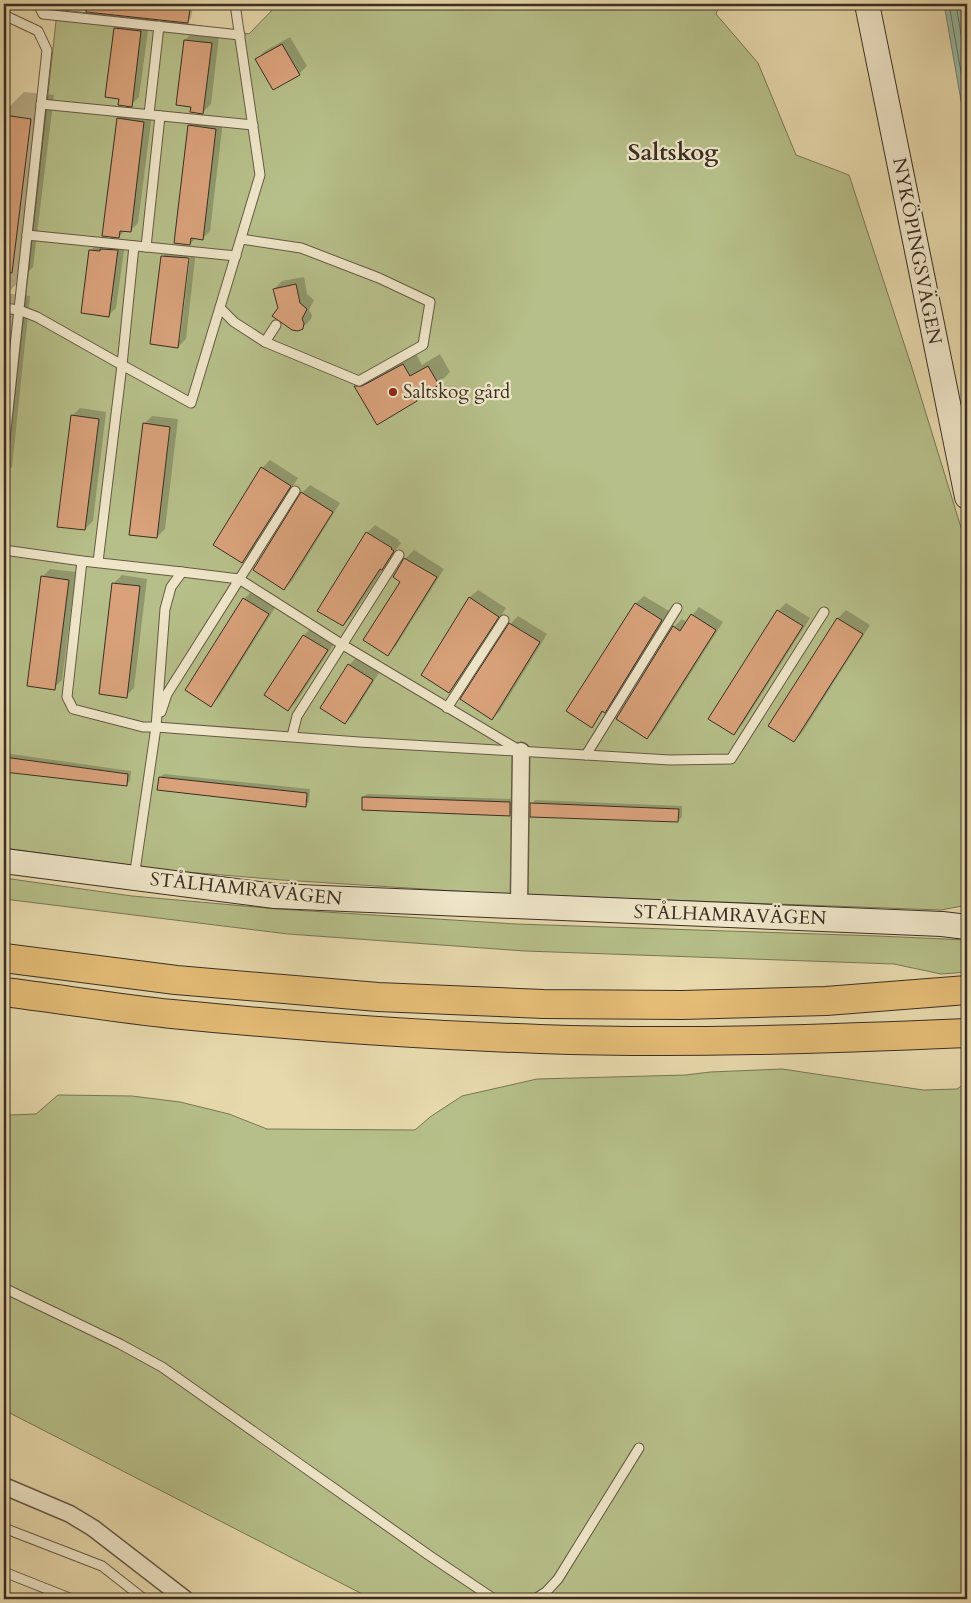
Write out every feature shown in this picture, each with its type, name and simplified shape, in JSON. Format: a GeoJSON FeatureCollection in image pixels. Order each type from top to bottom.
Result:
{"type":"FeatureCollection","features":[{"type":"Feature","properties":{"kind":"highway"},"geometry":{"type":"LineString","coordinates":[[4,958],[176,980],[378,997],[542,1004],[682,1005],[826,1002],[967,990]]}},
{"type":"Feature","properties":{"kind":"highway"},"geometry":{"type":"LineString","coordinates":[[4,992],[171,1014],[375,1031],[541,1039],[676,1041],[830,1039],[967,1033]]}},
{"type":"Feature","properties":{"kind":"main road","name":"NYKÖPINGSVÄGEN"},"geometry":{"type":"LineString","coordinates":[[867,4],[967,498]]}},
{"type":"Feature","properties":{"kind":"main road","name":"STÅLHAMRAVÄGEN"},"geometry":{"type":"LineString","coordinates":[[4,861],[275,896],[942,924],[967,927]]}},
{"type":"Feature","properties":{"kind":"main road","name":"STÅLHAMRAVÄGEN"},"geometry":{"type":"LineString","coordinates":[[942,924],[967,918]]}},
{"type":"Feature","properties":{"kind":"street"},"geometry":{"type":"LineString","coordinates":[[519,906],[521,751]]}},
{"type":"Feature","properties":{"kind":"street"},"geometry":{"type":"LineString","coordinates":[[4,1486],[70,1514],[93,1528],[185,1599]]}},
{"type":"Feature","properties":{"kind":"lane"},"geometry":{"type":"LineString","coordinates":[[38,4],[43,14],[240,35]]}},
{"type":"Feature","properties":{"kind":"lane"},"geometry":{"type":"LineString","coordinates":[[4,308],[19,310],[37,317],[192,403],[260,175],[235,4]]}},
{"type":"Feature","properties":{"kind":"lane"},"geometry":{"type":"LineString","coordinates":[[4,15],[38,31],[47,50],[4,448]]}},
{"type":"Feature","properties":{"kind":"lane"},"geometry":{"type":"LineString","coordinates":[[149,114],[159,26]]}},
{"type":"Feature","properties":{"kind":"lane"},"geometry":{"type":"LineString","coordinates":[[41,104],[253,125]]}},
{"type":"Feature","properties":{"kind":"lane"},"geometry":{"type":"LineString","coordinates":[[146,247],[160,116]]}},
{"type":"Feature","properties":{"kind":"lane"},"geometry":{"type":"LineString","coordinates":[[27,235],[236,256]]}},
{"type":"Feature","properties":{"kind":"lane"},"geometry":{"type":"LineString","coordinates":[[220,308],[234,322],[266,342],[359,381],[423,345],[430,302],[379,278],[301,248],[241,239]]}},
{"type":"Feature","properties":{"kind":"lane"},"geometry":{"type":"LineString","coordinates":[[98,562],[122,365],[134,246]]}},
{"type":"Feature","properties":{"kind":"lane"},"geometry":{"type":"LineString","coordinates":[[266,342],[276,325]]}},
{"type":"Feature","properties":{"kind":"lane"},"geometry":{"type":"LineString","coordinates":[[156,727],[167,694],[295,491]]}},
{"type":"Feature","properties":{"kind":"lane"},"geometry":{"type":"LineString","coordinates":[[4,550],[239,580],[343,645],[521,751]]}},
{"type":"Feature","properties":{"kind":"lane"},"geometry":{"type":"LineString","coordinates":[[292,736],[297,716],[399,555]]}},
{"type":"Feature","properties":{"kind":"lane"},"geometry":{"type":"LineString","coordinates":[[82,561],[67,697],[73,709],[143,727],[359,742],[670,760],[731,759],[824,612]]}},
{"type":"Feature","properties":{"kind":"lane"},"geometry":{"type":"LineString","coordinates":[[134,878],[156,727],[165,609],[171,587],[182,572]]}},
{"type":"Feature","properties":{"kind":"lane"},"geometry":{"type":"LineString","coordinates":[[586,755],[677,608]]}},
{"type":"Feature","properties":{"kind":"lane"},"geometry":{"type":"LineString","coordinates":[[447,708],[504,620]]}},
{"type":"Feature","properties":{"kind":"lane"},"geometry":{"type":"LineString","coordinates":[[4,1288],[120,1344],[162,1367],[494,1599]]}},
{"type":"Feature","properties":{"kind":"lane"},"geometry":{"type":"LineString","coordinates":[[534,1599],[546,1592],[558,1579],[640,1448]]}},
{"type":"Feature","properties":{"kind":"lane"},"geometry":{"type":"LineString","coordinates":[[4,1528],[102,1566],[144,1599]]}},
{"type":"Feature","properties":{"kind":"lane"},"geometry":{"type":"LineString","coordinates":[[4,1572],[72,1599]]}},
{"type":"Feature","properties":{"kind":"shaded area"},"geometry":{"type":"Polygon","coordinates":[[[278,4],[720,4],[716,14],[758,63],[796,155],[849,175],[912,368],[967,547],[967,905],[941,910],[502,894],[282,880],[163,870],[4,848],[4,493],[56,21],[44,8],[188,24],[249,34],[278,4]]]}},
{"type":"Feature","properties":{"kind":"shaded area"},"geometry":{"type":"Polygon","coordinates":[[[4,878],[132,896],[278,909],[516,924],[967,940],[967,972],[941,974],[894,964],[525,951],[288,934],[4,899],[4,878]]]}},
{"type":"Feature","properties":{"kind":"shaded area"},"geometry":{"type":"Polygon","coordinates":[[[782,1069],[923,1090],[957,1089],[967,1082],[967,1599],[372,1599],[4,1410],[4,1113],[10,1115],[36,1114],[58,1095],[132,1096],[180,1102],[229,1114],[267,1129],[415,1130],[430,1117],[462,1096],[537,1079],[686,1075],[782,1069]]]}},
{"type":"Feature","properties":{"kind":"water"},"geometry":{"type":"Polygon","coordinates":[[[944,4],[967,4],[967,118],[962,106],[944,4]]]}},
{"type":"Feature","properties":{"kind":"building"},"geometry":{"type":"Polygon","coordinates":[[[87,4],[143,4],[190,9],[188,23],[86,12],[87,4]]]}},
{"type":"Feature","properties":{"kind":"building"},"geometry":{"type":"Polygon","coordinates":[[[114,28],[141,31],[132,107],[118,105],[119,99],[105,97],[114,28]]]}},
{"type":"Feature","properties":{"kind":"building"},"geometry":{"type":"Polygon","coordinates":[[[184,40],[212,43],[203,114],[190,112],[191,107],[176,105],[184,40]]]}},
{"type":"Feature","properties":{"kind":"building"},"geometry":{"type":"Polygon","coordinates":[[[282,44],[300,75],[273,90],[255,59],[282,44]]]}},
{"type":"Feature","properties":{"kind":"building"},"geometry":{"type":"Polygon","coordinates":[[[4,115],[31,119],[12,273],[4,272],[4,115]]]}},
{"type":"Feature","properties":{"kind":"building"},"geometry":{"type":"Polygon","coordinates":[[[117,118],[144,122],[131,232],[120,231],[119,238],[102,236],[117,118]]]}},
{"type":"Feature","properties":{"kind":"building"},"geometry":{"type":"Polygon","coordinates":[[[188,125],[216,129],[203,240],[191,238],[190,245],[174,243],[188,125]]]}},
{"type":"Feature","properties":{"kind":"building"},"geometry":{"type":"Polygon","coordinates":[[[100,249],[118,250],[109,317],[81,313],[89,250],[100,251],[100,249]]]}},
{"type":"Feature","properties":{"kind":"building"},"geometry":{"type":"Polygon","coordinates":[[[161,256],[189,258],[178,348],[150,344],[161,256]]]}},
{"type":"Feature","properties":{"kind":"building"},"geometry":{"type":"Polygon","coordinates":[[[296,284],[300,303],[307,309],[302,319],[304,323],[303,329],[298,331],[292,330],[272,316],[278,308],[273,289],[296,284]]]}},
{"type":"Feature","properties":{"kind":"building","name":"Saltskog gård"},"geometry":{"type":"Polygon","coordinates":[[[403,364],[410,376],[428,366],[439,385],[416,398],[417,401],[377,425],[354,386],[362,386],[403,364]]]}},
{"type":"Feature","properties":{"kind":"building"},"geometry":{"type":"Polygon","coordinates":[[[71,415],[99,419],[85,530],[57,527],[71,415]]]}},
{"type":"Feature","properties":{"kind":"building"},"geometry":{"type":"Polygon","coordinates":[[[143,423],[170,427],[157,538],[129,535],[143,423]]]}},
{"type":"Feature","properties":{"kind":"building"},"geometry":{"type":"Polygon","coordinates":[[[261,467],[291,486],[242,563],[213,545],[261,467]]]}},
{"type":"Feature","properties":{"kind":"building"},"geometry":{"type":"Polygon","coordinates":[[[301,492],[333,512],[284,590],[253,570],[301,492]]]}},
{"type":"Feature","properties":{"kind":"building"},"geometry":{"type":"Polygon","coordinates":[[[366,532],[394,551],[343,626],[317,611],[366,532]]]}},
{"type":"Feature","properties":{"kind":"building"},"geometry":{"type":"Polygon","coordinates":[[[404,558],[437,577],[388,656],[363,640],[400,582],[393,577],[404,558]]]}},
{"type":"Feature","properties":{"kind":"building"},"geometry":{"type":"Polygon","coordinates":[[[41,576],[69,580],[55,690],[27,686],[41,576]]]}},
{"type":"Feature","properties":{"kind":"building"},"geometry":{"type":"Polygon","coordinates":[[[112,583],[140,586],[127,698],[99,694],[112,583]]]}},
{"type":"Feature","properties":{"kind":"building"},"geometry":{"type":"Polygon","coordinates":[[[469,597],[499,617],[449,693],[421,675],[469,597]]]}},
{"type":"Feature","properties":{"kind":"building"},"geometry":{"type":"Polygon","coordinates":[[[243,598],[269,614],[211,707],[185,690],[243,598]]]}},
{"type":"Feature","properties":{"kind":"building"},"geometry":{"type":"Polygon","coordinates":[[[635,603],[662,620],[605,713],[602,711],[592,728],[566,711],[635,603]]]}},
{"type":"Feature","properties":{"kind":"building"},"geometry":{"type":"Polygon","coordinates":[[[777,610],[803,626],[734,735],[708,719],[777,610]]]}},
{"type":"Feature","properties":{"kind":"building"},"geometry":{"type":"Polygon","coordinates":[[[691,614],[716,630],[647,739],[616,719],[673,626],[680,631],[691,614]]]}},
{"type":"Feature","properties":{"kind":"building"},"geometry":{"type":"Polygon","coordinates":[[[837,618],[863,634],[794,742],[768,726],[837,618]]]}},
{"type":"Feature","properties":{"kind":"building"},"geometry":{"type":"Polygon","coordinates":[[[509,623],[540,642],[492,720],[460,699],[509,623]]]}},
{"type":"Feature","properties":{"kind":"building"},"geometry":{"type":"Polygon","coordinates":[[[303,635],[328,650],[288,711],[264,695],[303,635]]]}},
{"type":"Feature","properties":{"kind":"building"},"geometry":{"type":"Polygon","coordinates":[[[348,664],[373,680],[345,724],[320,708],[348,664]]]}},
{"type":"Feature","properties":{"kind":"building"},"geometry":{"type":"Polygon","coordinates":[[[4,757],[128,774],[127,786],[4,772],[4,757]]]}},
{"type":"Feature","properties":{"kind":"building"},"geometry":{"type":"Polygon","coordinates":[[[159,777],[307,793],[306,807],[157,790],[159,777]]]}},
{"type":"Feature","properties":{"kind":"building"},"geometry":{"type":"Polygon","coordinates":[[[362,797],[510,802],[510,816],[362,810],[362,797]]]}},
{"type":"Feature","properties":{"kind":"building"},"geometry":{"type":"Polygon","coordinates":[[[530,803],[679,809],[678,822],[530,817],[530,803]]]}},
{"type":"Feature","properties":{"kind":"place","name":"Saltskog gård"},"geometry":{"type":"Point","coordinates":[393,392]}},
{"type":"Feature","properties":{"kind":"district","name":"Saltskog"},"geometry":{"type":"Point","coordinates":[673,152]}}]}
